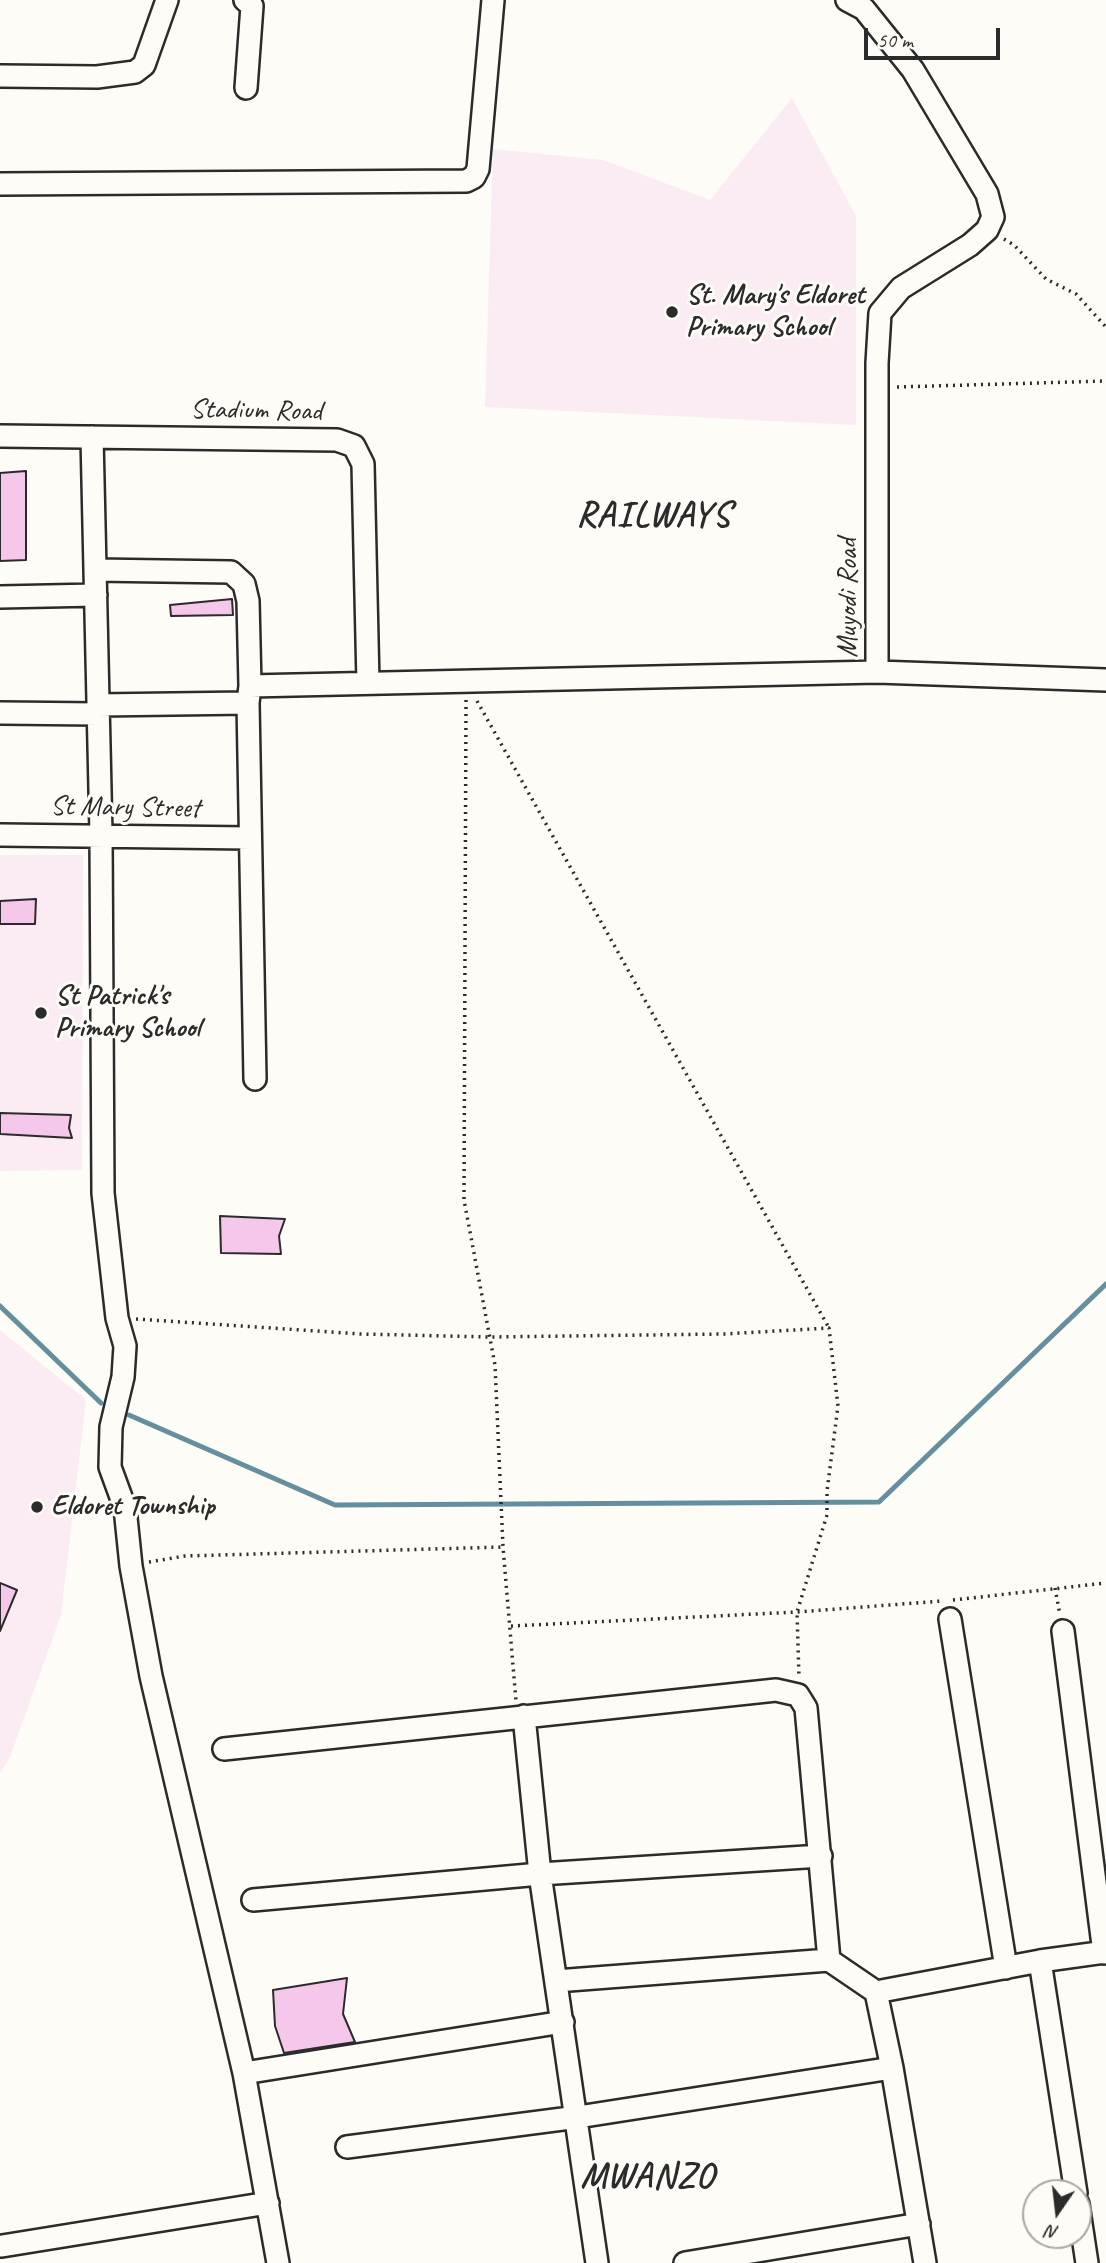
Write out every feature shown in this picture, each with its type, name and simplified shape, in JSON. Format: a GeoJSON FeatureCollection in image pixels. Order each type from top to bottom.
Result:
{"type":"FeatureCollection","features":[{"type":"Feature","properties":{"kind":"street"},"geometry":{"type":"LineString","coordinates":[[0,76],[97,77],[135,72],[144,65],[167,0]]}},
{"type":"Feature","properties":{"kind":"street"},"geometry":{"type":"LineString","coordinates":[[244,0],[252,6],[246,88]]}},
{"type":"Feature","properties":{"kind":"street"},"geometry":{"type":"LineString","coordinates":[[0,184],[467,181],[474,177],[478,169],[493,0]]}},
{"type":"Feature","properties":{"kind":"street"},"geometry":{"type":"LineString","coordinates":[[847,0],[864,9],[913,70],[987,194],[993,217],[987,230]]}},
{"type":"Feature","properties":{"kind":"street","name":"Muyodi Road"},"geometry":{"type":"LineString","coordinates":[[0,713],[98,709],[368,684],[877,672],[877,388],[880,313],[901,288],[970,245],[987,230]]}},
{"type":"Feature","properties":{"kind":"street","name":"Stadium Road"},"geometry":{"type":"LineString","coordinates":[[0,436],[337,440],[354,446],[363,464],[368,684]]}},
{"type":"Feature","properties":{"kind":"street"},"geometry":{"type":"LineString","coordinates":[[92,437],[101,834],[103,1193],[117,1318],[125,1346],[123,1377],[111,1427],[110,1467],[125,1508],[131,1566],[151,1676],[244,2073],[278,2263]]}},
{"type":"Feature","properties":{"kind":"street"},"geometry":{"type":"LineString","coordinates":[[96,570],[231,572],[244,584],[248,601],[255,1079]]}},
{"type":"Feature","properties":{"kind":"street"},"geometry":{"type":"LineString","coordinates":[[0,597],[96,595]]}},
{"type":"Feature","properties":{"kind":"street"},"geometry":{"type":"LineString","coordinates":[[877,672],[1106,680]]}},
{"type":"Feature","properties":{"kind":"street","name":"St Mary Street"},"geometry":{"type":"LineString","coordinates":[[0,835],[101,834],[250,838]]}},
{"type":"Feature","properties":{"kind":"street"},"geometry":{"type":"LineString","coordinates":[[950,1619],[1006,1968]]}},
{"type":"Feature","properties":{"kind":"street"},"geometry":{"type":"LineString","coordinates":[[876,1992],[1040,1961],[1105,1953],[1063,1631]]}},
{"type":"Feature","properties":{"kind":"street"},"geometry":{"type":"LineString","coordinates":[[224,1749],[776,1690],[798,1695],[806,1709],[829,1960]]}},
{"type":"Feature","properties":{"kind":"street"},"geometry":{"type":"LineString","coordinates":[[521,1716],[540,1874],[578,2117],[597,2263]]}},
{"type":"Feature","properties":{"kind":"street"},"geometry":{"type":"LineString","coordinates":[[253,1900],[540,1874],[821,1856]]}},
{"type":"Feature","properties":{"kind":"street"},"geometry":{"type":"LineString","coordinates":[[556,1981],[829,1960],[876,1992],[892,2068],[925,2263]]}},
{"type":"Feature","properties":{"kind":"street"},"geometry":{"type":"LineString","coordinates":[[1040,1961],[1074,2179]]}},
{"type":"Feature","properties":{"kind":"street"},"geometry":{"type":"LineString","coordinates":[[244,2073],[563,2022]]}},
{"type":"Feature","properties":{"kind":"street"},"geometry":{"type":"LineString","coordinates":[[347,2147],[578,2117],[892,2068]]}},
{"type":"Feature","properties":{"kind":"street"},"geometry":{"type":"LineString","coordinates":[[2,2251],[268,2203]]}},
{"type":"Feature","properties":{"kind":"street"},"geometry":{"type":"LineString","coordinates":[[685,2263],[919,2224]]}},
{"type":"Feature","properties":{"kind":"path"},"geometry":{"type":"LineString","coordinates":[[987,230],[1014,245],[1046,279],[1076,295],[1106,327]]}},
{"type":"Feature","properties":{"kind":"path"},"geometry":{"type":"LineString","coordinates":[[877,388],[1106,382]]}},
{"type":"Feature","properties":{"kind":"path"},"geometry":{"type":"LineString","coordinates":[[466,681],[829,1328],[838,1406],[827,1491],[827,1515],[797,1612],[798,1695]]}},
{"type":"Feature","properties":{"kind":"path"},"geometry":{"type":"LineString","coordinates":[[466,681],[464,1200],[495,1364],[503,1547],[521,1716]]}},
{"type":"Feature","properties":{"kind":"path"},"geometry":{"type":"LineString","coordinates":[[117,1318],[361,1334],[490,1337],[724,1334],[829,1328]]}},
{"type":"Feature","properties":{"kind":"path"},"geometry":{"type":"LineString","coordinates":[[131,1566],[185,1556],[503,1547]]}},
{"type":"Feature","properties":{"kind":"path"},"geometry":{"type":"LineString","coordinates":[[511,1626],[895,1606],[1106,1583]]}},
{"type":"Feature","properties":{"kind":"path"},"geometry":{"type":"LineString","coordinates":[[1055,1588],[1063,1631]]}},
{"type":"Feature","properties":{"kind":"shaded area","name":"St. Mary's Eldoret Primary School"},"geometry":{"type":"Polygon","coordinates":[[[792,98],[856,216],[856,425],[485,407],[493,149],[603,160],[710,200],[792,98]]]}},
{"type":"Feature","properties":{"kind":"shaded area","name":"St Patrick's Primary School"},"geometry":{"type":"Polygon","coordinates":[[[0,855],[83,855],[82,1170],[0,1171],[0,855]]]}},
{"type":"Feature","properties":{"kind":"shaded area","name":"Eldoret Township"},"geometry":{"type":"Polygon","coordinates":[[[0,1330],[86,1400],[61,1615],[10,1757],[0,1773],[0,1330]]]}},
{"type":"Feature","properties":{"kind":"building"},"geometry":{"type":"Polygon","coordinates":[[[26,471],[26,560],[0,561],[0,473],[26,471]]]}},
{"type":"Feature","properties":{"kind":"building"},"geometry":{"type":"Polygon","coordinates":[[[232,599],[233,615],[171,616],[170,605],[232,599]]]}},
{"type":"Feature","properties":{"kind":"building"},"geometry":{"type":"Polygon","coordinates":[[[36,899],[35,924],[0,924],[0,901],[36,899]]]}},
{"type":"Feature","properties":{"kind":"building"},"geometry":{"type":"Polygon","coordinates":[[[0,1113],[71,1115],[69,1128],[72,1138],[0,1134],[0,1113]]]}},
{"type":"Feature","properties":{"kind":"building"},"geometry":{"type":"Polygon","coordinates":[[[220,1216],[285,1219],[279,1236],[281,1254],[221,1253],[220,1216]]]}},
{"type":"Feature","properties":{"kind":"building"},"geometry":{"type":"Polygon","coordinates":[[[0,1583],[17,1590],[0,1631],[0,1583]]]}},
{"type":"Feature","properties":{"kind":"building"},"geometry":{"type":"Polygon","coordinates":[[[347,1978],[343,2014],[355,2042],[284,2053],[275,2026],[273,1990],[347,1978]]]}},
{"type":"Feature","properties":{"kind":"waterway"},"geometry":{"type":"LineString","coordinates":[[129,1415],[335,1505],[879,1502],[1106,1284]]}},
{"type":"Feature","properties":{"kind":"waterway"},"geometry":{"type":"LineString","coordinates":[[0,1306],[101,1403]]}},
{"type":"Feature","properties":{"kind":"place","name":"St. Mary's Eldoret Primary School"},"geometry":{"type":"Point","coordinates":[672,312]}},
{"type":"Feature","properties":{"kind":"place","name":"St Patrick's Primary School"},"geometry":{"type":"Point","coordinates":[41,1013]}},
{"type":"Feature","properties":{"kind":"place","name":"Eldoret Township"},"geometry":{"type":"Point","coordinates":[37,1507]}},
{"type":"Feature","properties":{"kind":"district","name":"RAILWAYS"},"geometry":{"type":"Point","coordinates":[654,517]}},
{"type":"Feature","properties":{"kind":"district","name":"MWANZO"},"geometry":{"type":"Point","coordinates":[648,2178]}}]}
